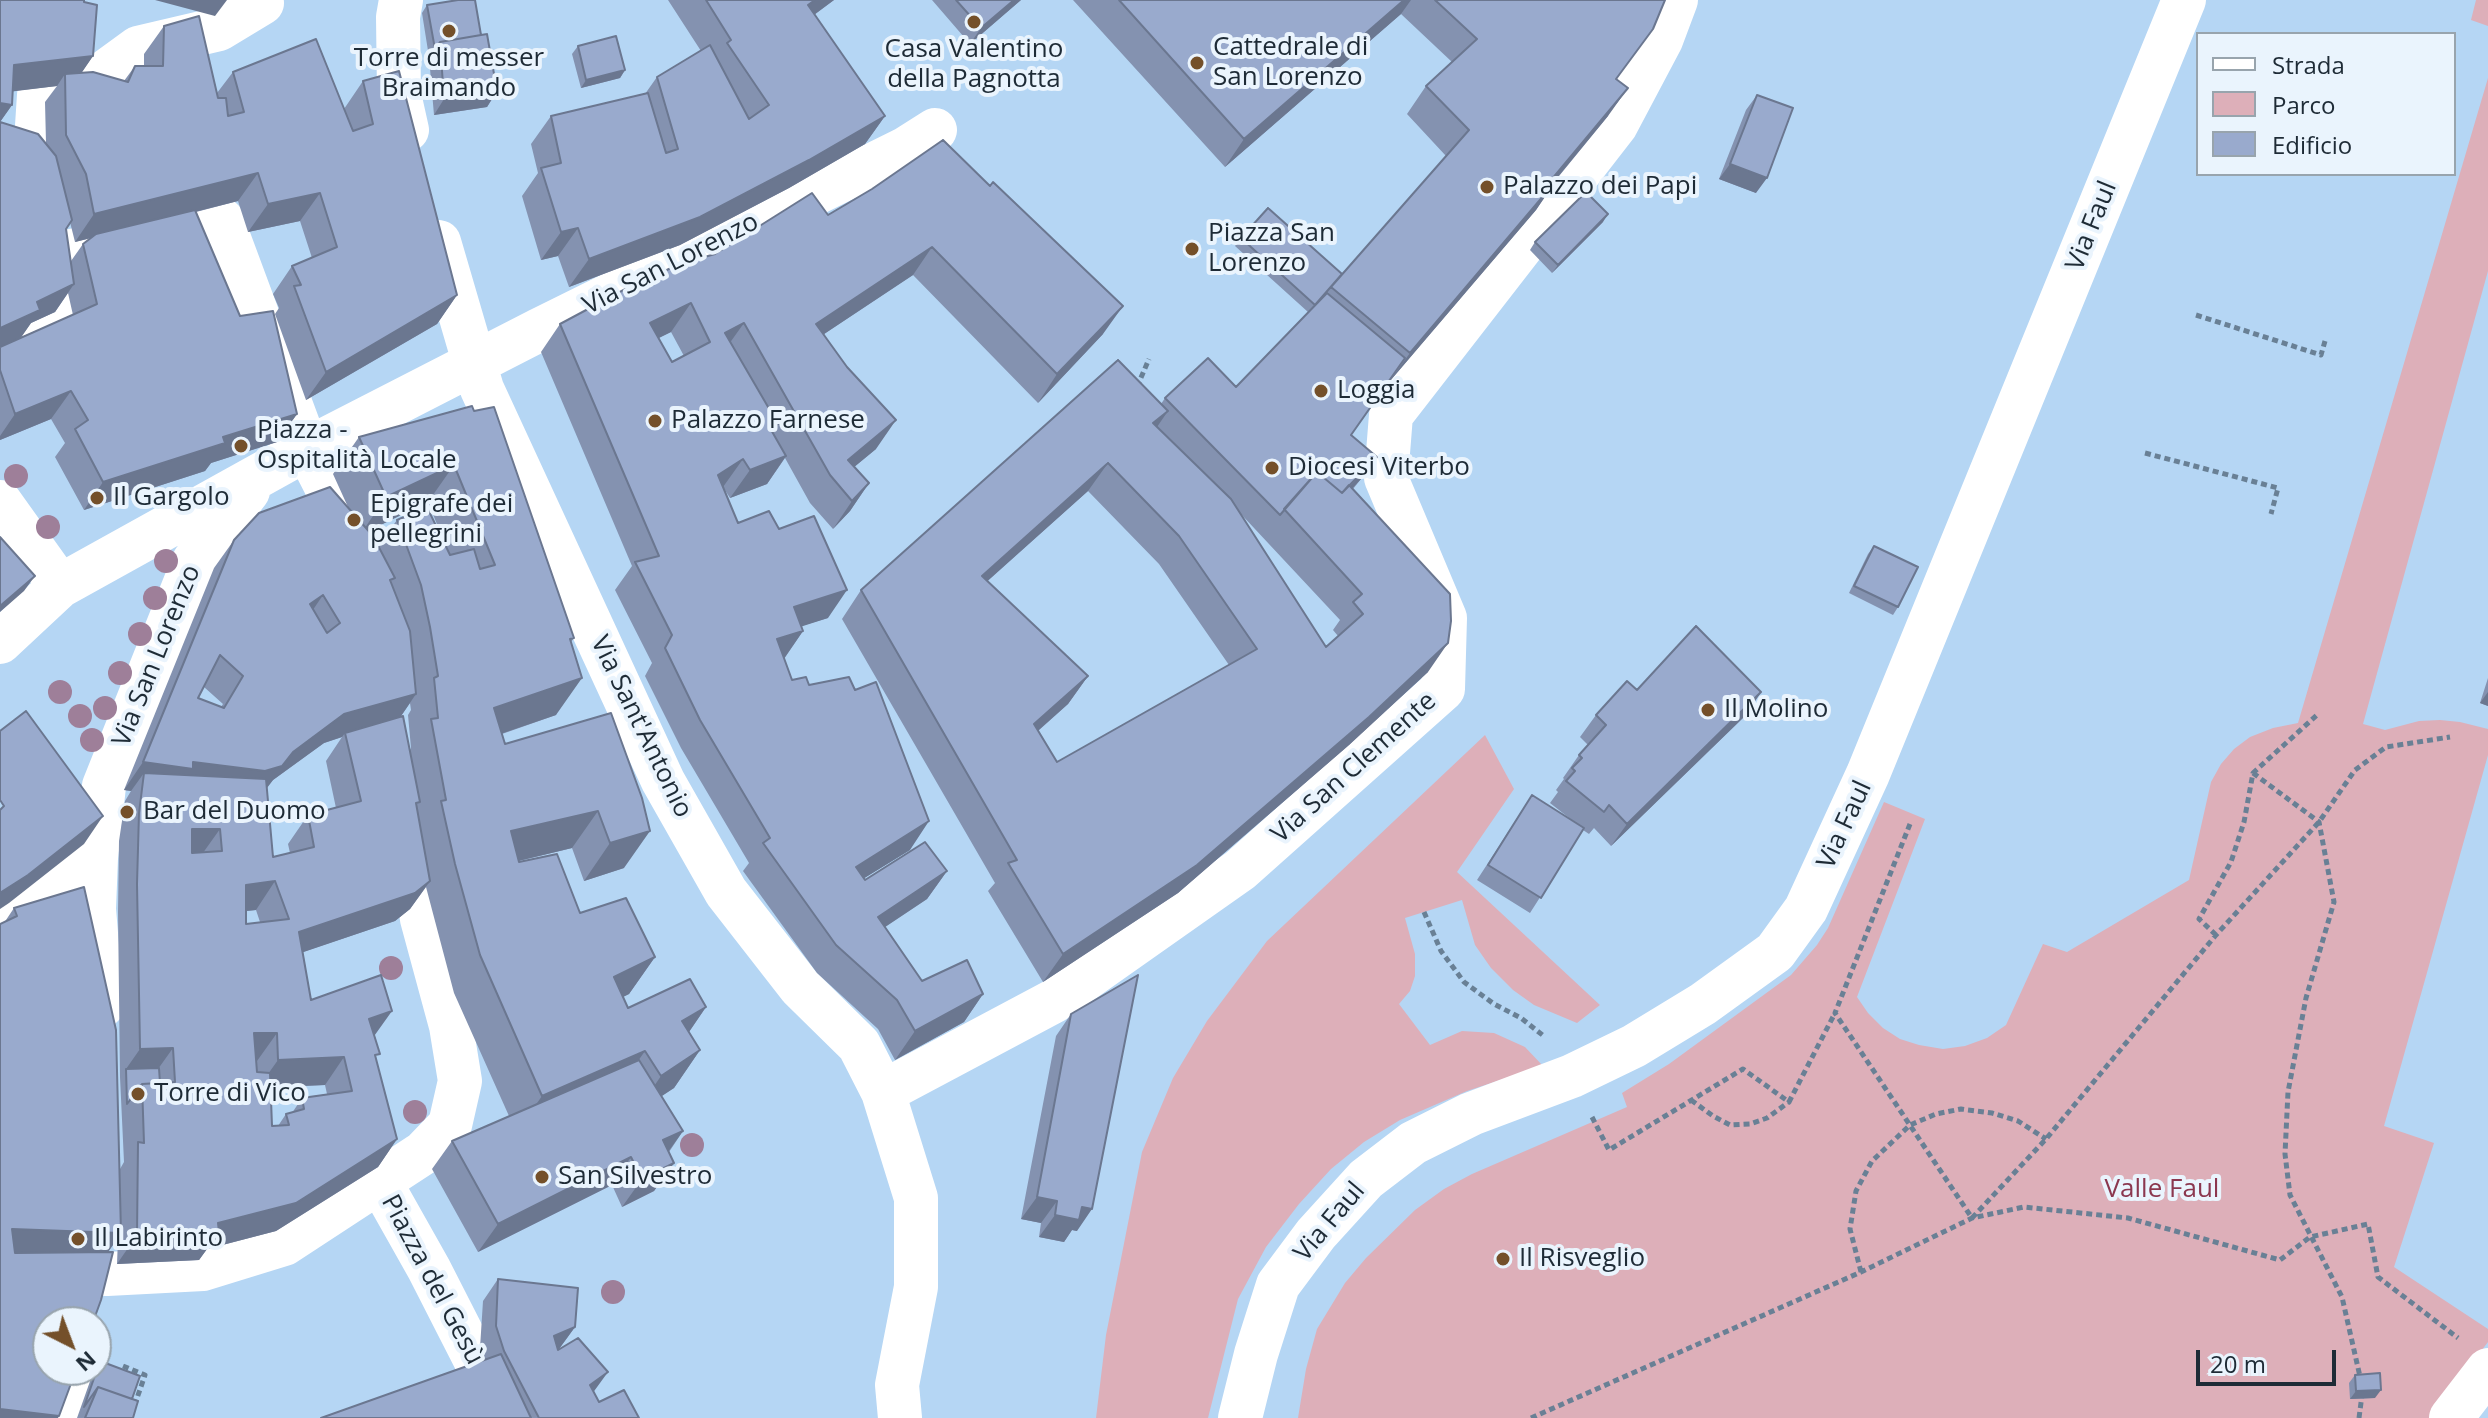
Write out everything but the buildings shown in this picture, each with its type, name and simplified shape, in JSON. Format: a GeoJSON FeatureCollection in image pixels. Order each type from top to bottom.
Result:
{"type":"FeatureCollection","features":[{"type":"Feature","properties":{"kind":"street"},"geometry":{"type":"LineString","coordinates":[[0,355],[65,325],[55,264],[60,219],[18,153],[39,95],[79,91],[138,48],[219,29],[262,3],[259,0]]}},
{"type":"Feature","properties":{"kind":"street"},"geometry":{"type":"LineString","coordinates":[[401,0],[398,17],[399,94],[416,168]]}},
{"type":"Feature","properties":{"kind":"street","name":"Via San Clemente"},"geometry":{"type":"LineString","coordinates":[[883,1092],[1054,1001],[1240,870],[1443,689],[1445,618],[1386,478],[1391,415],[1616,125],[1661,40],[1676,0]]}},
{"type":"Feature","properties":{"kind":"street","name":"Via Faul"},"geometry":{"type":"LineString","coordinates":[[1240,1418],[1278,1285],[1316,1234],[1366,1179],[1413,1143],[1436,1131],[1471,1114],[1572,1076],[1634,1046],[1703,1004],[1775,952],[1806,909],[1868,774],[2184,0]]}},
{"type":"Feature","properties":{"kind":"street","name":"Via San Lorenzo"},"geometry":{"type":"LineString","coordinates":[[104,1042],[94,909],[104,786],[194,561],[258,478],[314,445],[905,149],[935,130]]}},
{"type":"Feature","properties":{"kind":"street","name":"Via Sant'Antonio"},"geometry":{"type":"LineString","coordinates":[[430,212],[482,389],[663,781],[726,892],[800,987],[859,1045],[883,1092],[916,1198],[916,1287],[891,1407]]}},
{"type":"Feature","properties":{"kind":"street"},"geometry":{"type":"LineString","coordinates":[[60,219],[222,220],[373,585]]}},
{"type":"Feature","properties":{"kind":"street"},"geometry":{"type":"LineString","coordinates":[[0,642],[60,586],[258,478]]}},
{"type":"Feature","properties":{"kind":"street"},"geometry":{"type":"LineString","coordinates":[[0,502],[60,586]]}},
{"type":"Feature","properties":{"kind":"street","name":"Piazza del Gesù"},"geometry":{"type":"LineString","coordinates":[[0,1268],[104,1272],[203,1269],[284,1244],[423,1153],[450,1125],[460,1081],[451,1026],[422,919],[405,806]]}},
{"type":"Feature","properties":{"kind":"street"},"geometry":{"type":"LineString","coordinates":[[0,919],[96,858]]}},
{"type":"Feature","properties":{"kind":"street","name":"Piazza del Gesù"},"geometry":{"type":"LineString","coordinates":[[380,1182],[429,1269],[505,1418]]}},
{"type":"Feature","properties":{"kind":"street"},"geometry":{"type":"LineString","coordinates":[[2451,1418],[2479,1359]]}},
{"type":"Feature","properties":{"kind":"street"},"geometry":{"type":"LineString","coordinates":[[58,1418],[71,1386]]}},
{"type":"Feature","properties":{"kind":"path"},"geometry":{"type":"LineString","coordinates":[[2196,315],[2321,355],[2325,341]]}},
{"type":"Feature","properties":{"kind":"path"},"geometry":{"type":"LineString","coordinates":[[1135,393],[1149,359]]}},
{"type":"Feature","properties":{"kind":"path"},"geometry":{"type":"LineString","coordinates":[[2145,453],[2278,488],[2271,514]]}},
{"type":"Feature","properties":{"kind":"path"},"geometry":{"type":"LineString","coordinates":[[2216,935],[2199,919],[2231,862],[2244,822],[2253,773],[2317,715]]}},
{"type":"Feature","properties":{"kind":"path"},"geometry":{"type":"LineString","coordinates":[[1972,1218],[2046,1139],[2216,935],[2319,822],[2355,770],[2386,747],[2450,737]]}},
{"type":"Feature","properties":{"kind":"path"},"geometry":{"type":"LineString","coordinates":[[2253,773],[2319,822],[2334,902],[2306,998],[2288,1092],[2285,1154],[2290,1195],[2342,1297],[2363,1391],[2359,1418]]}},
{"type":"Feature","properties":{"kind":"path"},"geometry":{"type":"LineString","coordinates":[[1910,824],[1835,1013],[1972,1218]]}},
{"type":"Feature","properties":{"kind":"path"},"geometry":{"type":"LineString","coordinates":[[1691,1100],[1730,1125],[1750,1124],[1767,1118],[1789,1102]]}},
{"type":"Feature","properties":{"kind":"path"},"geometry":{"type":"LineString","coordinates":[[1861,1272],[1850,1229],[1856,1191],[1872,1161],[1910,1125],[1936,1114],[1961,1109],[1992,1113],[2018,1121],[2046,1139]]}},
{"type":"Feature","properties":{"kind":"path"},"geometry":{"type":"LineString","coordinates":[[1531,1418],[1861,1272],[1972,1218],[2024,1207],[2128,1218],[2280,1260],[2310,1237],[2368,1224],[2378,1277],[2479,1359]]}},
{"type":"Feature","properties":{"kind":"path"},"geometry":{"type":"LineString","coordinates":[[120,1365],[145,1375],[130,1418]]}},
{"type":"Feature","properties":{"kind":"green space"},"geometry":{"type":"Polygon","coordinates":[[[2476,0],[2488,0],[2488,26],[2471,20],[2476,0]]]}},
{"type":"Feature","properties":{"kind":"green space","name":"Valle Faul"},"geometry":{"type":"Polygon","coordinates":[[[2488,78],[2488,271],[2363,724],[2385,730],[2419,721],[2440,720],[2488,729],[2488,755],[2384,1126],[2434,1143],[2394,1267],[2488,1329],[2488,1342],[2430,1418],[1298,1418],[1306,1369],[1317,1329],[1345,1283],[1366,1258],[1415,1210],[1444,1189],[1627,1107],[1622,1093],[1669,1064],[1791,975],[1828,928],[1884,802],[1925,819],[1857,997],[1883,1028],[1900,1039],[1919,1045],[1943,1049],[1965,1046],[1987,1038],[2006,1025],[2043,944],[2067,952],[2189,880],[2211,782],[2221,764],[2250,737],[2298,723],[2488,78]]]}},
{"type":"Feature","properties":{"kind":"green space"},"geometry":{"type":"Polygon","coordinates":[[[1485,735],[1514,789],[1457,872],[1600,1005],[1577,1023],[1534,1005],[1513,990],[1491,968],[1475,945],[1462,900],[1405,918],[1415,954],[1415,976],[1410,991],[1399,1004],[1430,1045],[1462,1031],[1494,1033],[1525,1047],[1543,1066],[1467,1091],[1400,1120],[1364,1142],[1331,1169],[1266,1247],[1238,1299],[1208,1418],[1096,1418],[1106,1335],[1142,1152],[1173,1078],[1207,1021],[1267,941],[1485,735]]]}},
{"type":"Feature","properties":{"kind":"place","name":"Casa Valentino della Pagnotta"},"geometry":{"type":"Point","coordinates":[974,22]}},
{"type":"Feature","properties":{"kind":"place","name":"Torre di messer Braimando"},"geometry":{"type":"Point","coordinates":[449,31]}},
{"type":"Feature","properties":{"kind":"place","name":"Cattedrale di San Lorenzo"},"geometry":{"type":"Point","coordinates":[1197,63]}},
{"type":"Feature","properties":{"kind":"place","name":"Palazzo dei Papi"},"geometry":{"type":"Point","coordinates":[1487,187]}},
{"type":"Feature","properties":{"kind":"place","name":"Piazza San Lorenzo"},"geometry":{"type":"Point","coordinates":[1192,249]}},
{"type":"Feature","properties":{"kind":"place","name":"Loggia"},"geometry":{"type":"Point","coordinates":[1321,391]}},
{"type":"Feature","properties":{"kind":"place","name":"Palazzo Farnese"},"geometry":{"type":"Point","coordinates":[655,421]}},
{"type":"Feature","properties":{"kind":"place","name":"Piazza - Ospitalità Locale"},"geometry":{"type":"Point","coordinates":[241,446]}},
{"type":"Feature","properties":{"kind":"place","name":"Diocesi Viterbo"},"geometry":{"type":"Point","coordinates":[1272,468]}},
{"type":"Feature","properties":{"kind":"place","name":"Il Gargolo"},"geometry":{"type":"Point","coordinates":[97,498]}},
{"type":"Feature","properties":{"kind":"place","name":"Epigrafe dei pellegrini"},"geometry":{"type":"Point","coordinates":[354,520]}},
{"type":"Feature","properties":{"kind":"place","name":"Il Molino"},"geometry":{"type":"Point","coordinates":[1708,710]}},
{"type":"Feature","properties":{"kind":"place","name":"Bar del Duomo"},"geometry":{"type":"Point","coordinates":[127,812]}},
{"type":"Feature","properties":{"kind":"place","name":"Torre di Vico"},"geometry":{"type":"Point","coordinates":[138,1094]}},
{"type":"Feature","properties":{"kind":"place","name":"San Silvestro"},"geometry":{"type":"Point","coordinates":[542,1177]}},
{"type":"Feature","properties":{"kind":"place","name":"Il Labirinto"},"geometry":{"type":"Point","coordinates":[78,1239]}},
{"type":"Feature","properties":{"kind":"place","name":"Il Risveglio"},"geometry":{"type":"Point","coordinates":[1503,1259]}}]}
